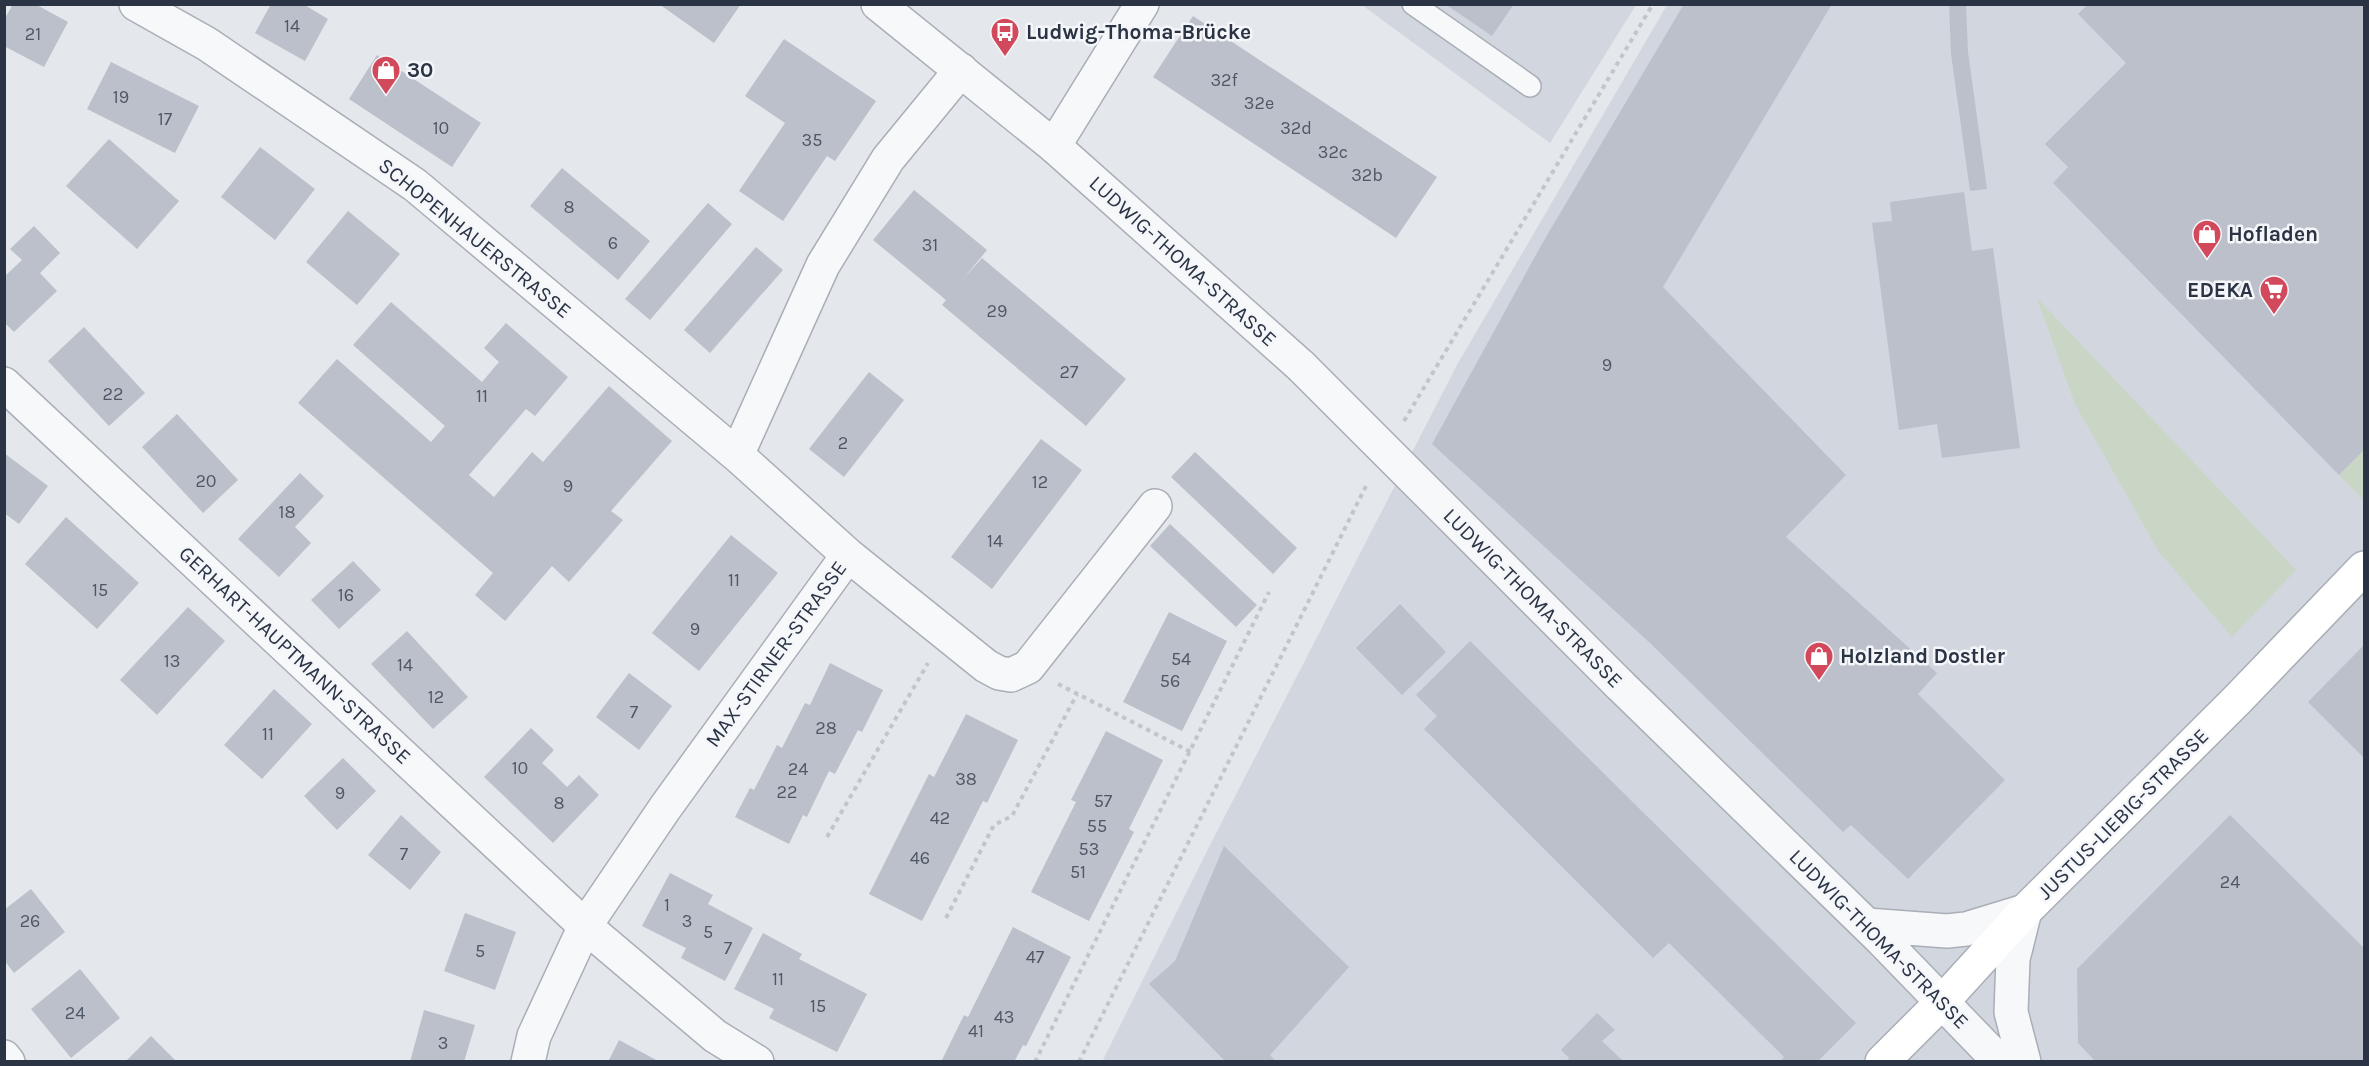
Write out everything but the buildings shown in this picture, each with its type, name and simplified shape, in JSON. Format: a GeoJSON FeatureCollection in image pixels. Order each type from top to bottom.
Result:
{"type":"FeatureCollection","features":[{"type":"Feature","properties":{"kind":"main road","name":"JUSTUS-LIEBIG-STRASSE"},"geometry":{"type":"LineString","coordinates":[[1882,1062],[1943,1001],[2025,912],[2237,700],[2364,568]]}},
{"type":"Feature","properties":{"kind":"street","name":"SCHOPENHAUERSTRASSE"},"geometry":{"type":"LineString","coordinates":[[136,4],[207,44],[416,185],[737,455],[848,555]]}},
{"type":"Feature","properties":{"kind":"street","name":"LUDWIG-THOMA-STRASSE"},"geometry":{"type":"LineString","coordinates":[[878,4],[1054,146],[1301,366],[1619,684],[1867,925],[2000,1062]]}},
{"type":"Feature","properties":{"kind":"street"},"geometry":{"type":"LineString","coordinates":[[1054,146],[1142,4]]}},
{"type":"Feature","properties":{"kind":"street"},"geometry":{"type":"LineString","coordinates":[[737,455],[823,265],[888,159],[961,70]]}},
{"type":"Feature","properties":{"kind":"street","name":"GERHART-HAUPTMANN-STRASSE"},"geometry":{"type":"LineString","coordinates":[[4,384],[585,926],[715,1036],[757,1062]]}},
{"type":"Feature","properties":{"kind":"street"},"geometry":{"type":"LineString","coordinates":[[1028,667],[1155,506]]}},
{"type":"Feature","properties":{"kind":"street","name":"MAX-STIRNER-STRASSE"},"geometry":{"type":"LineString","coordinates":[[528,1062],[534,1036],[585,926],[665,808],[848,555],[945,634],[999,673],[1011,675],[1028,667]]}},
{"type":"Feature","properties":{"kind":"street"},"geometry":{"type":"LineString","coordinates":[[1867,925],[1947,931],[1966,929],[2025,912]]}},
{"type":"Feature","properties":{"kind":"street"},"geometry":{"type":"LineString","coordinates":[[2024,1062],[2011,1012],[2013,959],[2025,912]]}},
{"type":"Feature","properties":{"kind":"street"},"geometry":{"type":"LineString","coordinates":[[4,1057],[8,1062]]}},
{"type":"Feature","properties":{"kind":"lane"},"geometry":{"type":"LineString","coordinates":[[1413,4],[1530,86]]}},
{"type":"Feature","properties":{"kind":"path"},"geometry":{"type":"LineString","coordinates":[[1401,425],[1653,4]]}},
{"type":"Feature","properties":{"kind":"path"},"geometry":{"type":"LineString","coordinates":[[1079,1062],[1373,473]]}},
{"type":"Feature","properties":{"kind":"path"},"geometry":{"type":"LineString","coordinates":[[1035,1062],[1269,592]]}},
{"type":"Feature","properties":{"kind":"path"},"geometry":{"type":"LineString","coordinates":[[827,837],[945,634]]}},
{"type":"Feature","properties":{"kind":"path"},"geometry":{"type":"LineString","coordinates":[[1028,667],[1191,752]]}},
{"type":"Feature","properties":{"kind":"path"},"geometry":{"type":"LineString","coordinates":[[945,918],[994,825],[1012,816],[1077,694]]}},
{"type":"Feature","properties":{"kind":"shaded area"},"geometry":{"type":"Polygon","coordinates":[[[1362,5],[1636,5],[1550,143],[1362,5]]]}},
{"type":"Feature","properties":{"kind":"shaded area"},"geometry":{"type":"Polygon","coordinates":[[[1667,5],[2364,5],[2364,1061],[1102,1062],[1210,845],[1457,365],[1667,5]]]}},
{"type":"Feature","properties":{"kind":"green space"},"geometry":{"type":"Polygon","coordinates":[[[2037,298],[2296,570],[2232,637],[2159,552],[2075,404],[2037,298]]]}},
{"type":"Feature","properties":{"kind":"green space"},"geometry":{"type":"Polygon","coordinates":[[[2364,450],[2364,500],[2339,475],[2364,450]]]}},
{"type":"Feature","properties":{"kind":"place","name":"Ludwig-Thoma-Brücke"},"geometry":{"type":"Point","coordinates":[1005,58]}},
{"type":"Feature","properties":{"kind":"place","name":"30"},"geometry":{"type":"Point","coordinates":[386,96]}},
{"type":"Feature","properties":{"kind":"place","name":"Hofladen"},"geometry":{"type":"Point","coordinates":[2207,260]}},
{"type":"Feature","properties":{"kind":"place","name":"EDEKA"},"geometry":{"type":"Point","coordinates":[2274,316]}},
{"type":"Feature","properties":{"kind":"place","name":"Holzland Dostler"},"geometry":{"type":"Point","coordinates":[1819,682]}}]}
